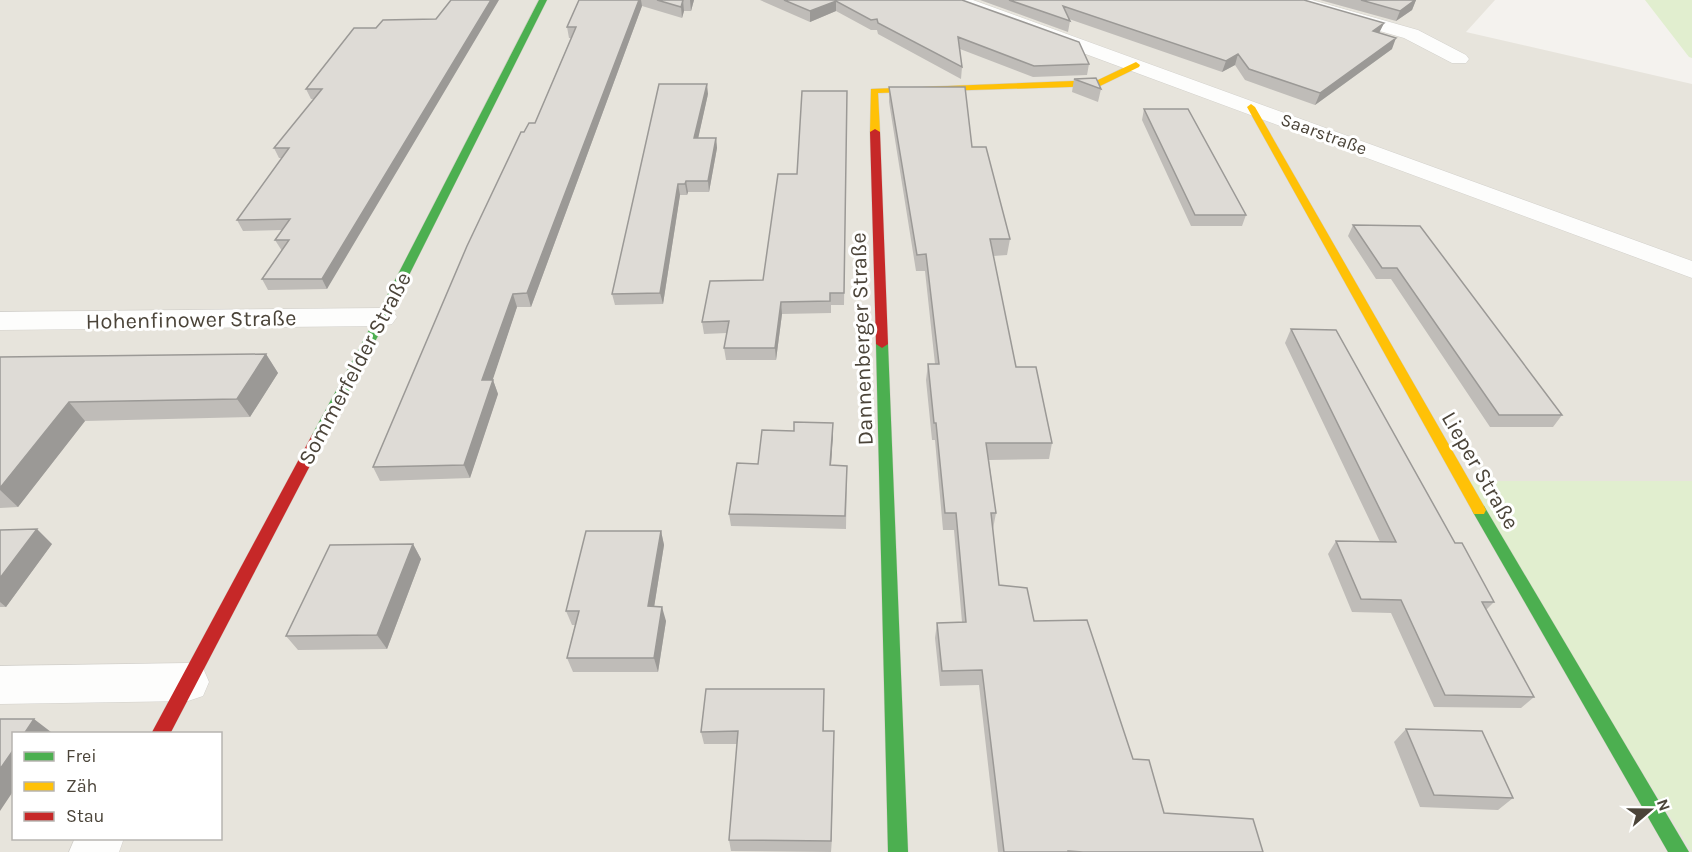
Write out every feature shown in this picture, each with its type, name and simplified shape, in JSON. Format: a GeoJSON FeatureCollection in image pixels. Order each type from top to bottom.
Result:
{"type":"FeatureCollection","features":[{"type":"Feature","properties":{"kind":"street","name":"Sommerfelder Straße"},"geometry":{"type":"LineString","coordinates":[[161,732],[382,317],[543,0]]}},
{"type":"Feature","properties":{"kind":"street","name":"Saarstraße"},"geometry":{"type":"LineString","coordinates":[[956,0],[1692,270]]}},
{"type":"Feature","properties":{"kind":"street"},"geometry":{"type":"LineString","coordinates":[[1292,0],[1411,34],[1459,59]]}},
{"type":"Feature","properties":{"kind":"street","name":"Dannenberger Straße"},"geometry":{"type":"LineString","coordinates":[[898,852],[874,91],[1100,83],[1136,65]]}},
{"type":"Feature","properties":{"kind":"street","name":"Lieper Straße"},"geometry":{"type":"LineString","coordinates":[[1251,107],[1456,470],[1679,852]]}},
{"type":"Feature","properties":{"kind":"street","name":"Hohenfinower Straße"},"geometry":{"type":"LineString","coordinates":[[0,321],[382,317]]}},
{"type":"Feature","properties":{"kind":"street"},"geometry":{"type":"LineString","coordinates":[[0,685],[188,682]]}},
{"type":"Feature","properties":{"kind":"shaded area"},"geometry":{"type":"Polygon","coordinates":[[[0,0],[1495,0],[1466,32],[1692,84],[1692,852],[0,852],[0,0]]]}},
{"type":"Feature","properties":{"kind":"green space"},"geometry":{"type":"Polygon","coordinates":[[[1645,0],[1692,0],[1692,58],[1689,57],[1645,0]]]}},
{"type":"Feature","properties":{"kind":"green space"},"geometry":{"type":"Polygon","coordinates":[[[1462,481],[1692,481],[1692,852],[1462,481]]]}},
{"type":"Feature","properties":{"kind":"building"},"geometry":{"type":"Polygon","coordinates":[[[451,0],[491,0],[322,279],[262,279],[289,240],[275,240],[290,219],[237,220],[289,148],[274,148],[322,89],[306,89],[354,28],[376,28],[383,20],[436,19],[451,0]]]}},
{"type":"Feature","properties":{"kind":"building"},"geometry":{"type":"Polygon","coordinates":[[[579,0],[639,0],[527,293],[513,294],[482,380],[493,380],[464,465],[373,467],[467,246],[521,132],[524,132],[529,123],[535,123],[576,27],[567,27],[579,0]]]}},
{"type":"Feature","properties":{"kind":"building"},"geometry":{"type":"Polygon","coordinates":[[[657,0],[683,0],[681,7],[657,0]]]}},
{"type":"Feature","properties":{"kind":"building"},"geometry":{"type":"Polygon","coordinates":[[[784,0],[962,0],[1079,42],[1089,64],[1034,66],[958,37],[962,67],[878,23],[877,19],[871,20],[836,1],[810,11],[784,0]]]}},
{"type":"Feature","properties":{"kind":"building"},"geometry":{"type":"Polygon","coordinates":[[[1009,0],[1304,0],[1384,23],[1373,31],[1396,38],[1320,93],[1249,69],[1238,54],[1226,61],[1063,6],[1070,21],[1009,0]]]}},
{"type":"Feature","properties":{"kind":"building"},"geometry":{"type":"Polygon","coordinates":[[[1361,0],[1415,0],[1400,11],[1361,0]]]}},
{"type":"Feature","properties":{"kind":"building"},"geometry":{"type":"Polygon","coordinates":[[[1096,78],[1101,89],[1074,79],[1096,78]]]}},
{"type":"Feature","properties":{"kind":"building"},"geometry":{"type":"Polygon","coordinates":[[[659,84],[707,84],[694,138],[716,138],[708,181],[686,181],[685,184],[678,184],[660,293],[612,294],[659,84]]]}},
{"type":"Feature","properties":{"kind":"building"},"geometry":{"type":"Polygon","coordinates":[[[889,87],[965,87],[972,147],[986,147],[1010,239],[990,239],[1016,367],[1036,367],[1052,443],[986,443],[996,513],[991,513],[999,585],[1027,588],[1034,621],[1087,620],[1133,759],[1149,760],[1164,813],[1253,819],[1263,852],[1004,852],[982,670],[942,671],[937,623],[966,622],[956,513],[945,513],[936,423],[934,423],[928,364],[939,364],[926,254],[917,255],[889,87]]]}},
{"type":"Feature","properties":{"kind":"building"},"geometry":{"type":"Polygon","coordinates":[[[802,91],[847,91],[844,293],[830,293],[830,301],[781,302],[775,348],[724,348],[729,321],[702,322],[710,281],[763,280],[778,174],[797,174],[802,91]]]}},
{"type":"Feature","properties":{"kind":"building"},"geometry":{"type":"Polygon","coordinates":[[[1144,109],[1188,109],[1246,215],[1195,215],[1144,109]]]}},
{"type":"Feature","properties":{"kind":"building"},"geometry":{"type":"Polygon","coordinates":[[[1353,225],[1420,226],[1562,415],[1499,415],[1397,268],[1382,268],[1353,225]]]}},
{"type":"Feature","properties":{"kind":"building"},"geometry":{"type":"Polygon","coordinates":[[[1291,329],[1336,330],[1455,543],[1462,543],[1494,602],[1482,602],[1534,697],[1445,695],[1401,600],[1361,599],[1336,541],[1396,542],[1291,329]]]}},
{"type":"Feature","properties":{"kind":"building"},"geometry":{"type":"Polygon","coordinates":[[[266,354],[237,399],[69,402],[0,488],[0,357],[266,354]]]}},
{"type":"Feature","properties":{"kind":"building"},"geometry":{"type":"Polygon","coordinates":[[[794,422],[833,423],[830,465],[847,466],[845,516],[729,514],[737,463],[758,464],[762,430],[794,431],[794,422]]]}},
{"type":"Feature","properties":{"kind":"building"},"geometry":{"type":"Polygon","coordinates":[[[37,529],[0,578],[0,530],[37,529]]]}},
{"type":"Feature","properties":{"kind":"building"},"geometry":{"type":"Polygon","coordinates":[[[586,531],[661,531],[648,606],[662,607],[654,658],[567,658],[579,611],[566,611],[586,531]]]}},
{"type":"Feature","properties":{"kind":"building"},"geometry":{"type":"Polygon","coordinates":[[[413,544],[377,635],[286,636],[330,545],[413,544]]]}},
{"type":"Feature","properties":{"kind":"building"},"geometry":{"type":"Polygon","coordinates":[[[706,689],[824,689],[823,731],[834,731],[831,841],[729,840],[738,731],[701,732],[706,689]]]}},
{"type":"Feature","properties":{"kind":"building"},"geometry":{"type":"Polygon","coordinates":[[[0,719],[34,719],[25,732],[12,732],[12,752],[0,769],[0,719]]]}},
{"type":"Feature","properties":{"kind":"building"},"geometry":{"type":"Polygon","coordinates":[[[1406,729],[1482,731],[1513,798],[1434,795],[1406,729]]]}},
{"type":"Feature","properties":{"kind":"traffic: fast"},"geometry":{"type":"LineString","coordinates":[[319,435],[382,317],[543,0]]}},
{"type":"Feature","properties":{"kind":"traffic: fast"},"geometry":{"type":"LineString","coordinates":[[882,344],[898,852]]}},
{"type":"Feature","properties":{"kind":"traffic: fast"},"geometry":{"type":"LineString","coordinates":[[1479,510],[1679,852]]}},
{"type":"Feature","properties":{"kind":"traffic: slow"},"geometry":{"type":"LineString","coordinates":[[875,132],[874,91],[1100,83],[1136,65]]}},
{"type":"Feature","properties":{"kind":"traffic: slow"},"geometry":{"type":"LineString","coordinates":[[1251,107],[1479,510]]}},
{"type":"Feature","properties":{"kind":"traffic: jam"},"geometry":{"type":"LineString","coordinates":[[875,132],[882,344]]}},
{"type":"Feature","properties":{"kind":"traffic: jam"},"geometry":{"type":"LineString","coordinates":[[161,732],[319,435]]}}]}
